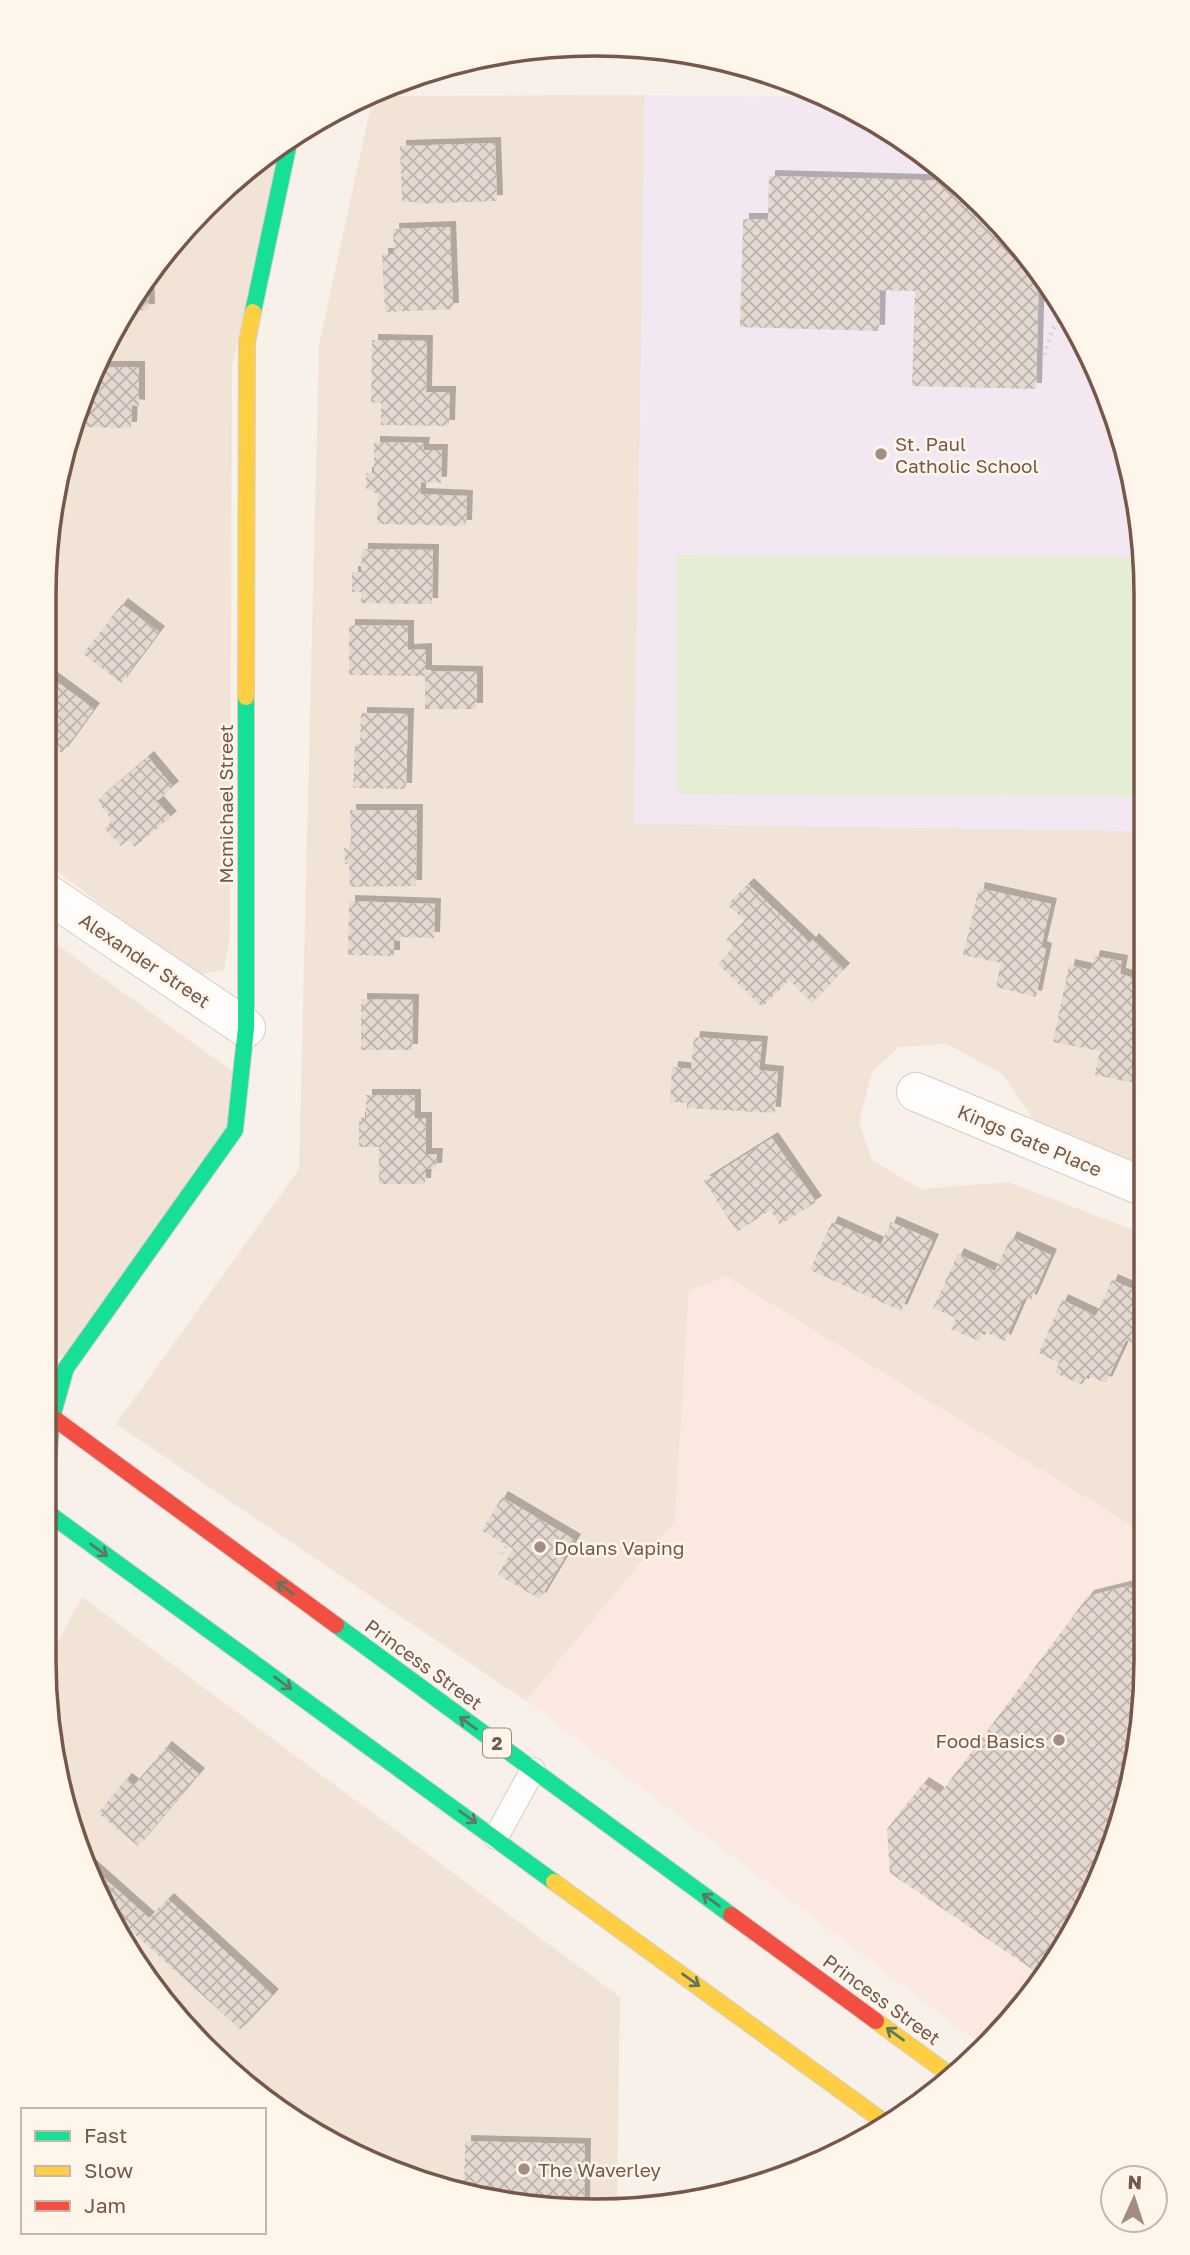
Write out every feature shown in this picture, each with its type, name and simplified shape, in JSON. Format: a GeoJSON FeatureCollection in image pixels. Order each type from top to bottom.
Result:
{"type":"FeatureCollection","features":[{"type":"Feature","properties":{"kind":"main road","name":"Mcmichael Street"},"geometry":{"type":"LineString","coordinates":[[56,1394],[66,1368],[235,1130],[246,1028],[247,342],[287,153]]}},
{"type":"Feature","properties":{"kind":"main road","name":"Princess Street"},"geometry":{"type":"LineString","coordinates":[[56,1420],[944,2070]]}},
{"type":"Feature","properties":{"kind":"main road"},"geometry":{"type":"LineString","coordinates":[[56,1520],[496,1837],[878,2118]]}},
{"type":"Feature","properties":{"kind":"street","name":"Alexander Street"},"geometry":{"type":"LineString","coordinates":[[56,899],[246,1028]]}},
{"type":"Feature","properties":{"kind":"street","name":"Kings Gate Place"},"geometry":{"type":"LineString","coordinates":[[916,1092],[1134,1183]]}},
{"type":"Feature","properties":{"kind":"lane"},"geometry":{"type":"LineString","coordinates":[[496,1837],[533,1770]]}},
{"type":"Feature","properties":{"kind":"path"},"geometry":{"type":"LineString","coordinates":[[1044,355],[1053,329],[1059,321]]}},
{"type":"Feature","properties":{"kind":"path"},"geometry":{"type":"LineString","coordinates":[[499,1543],[506,1546],[501,1554]]}},
{"type":"Feature","properties":{"kind":"shaded area"},"geometry":{"type":"Polygon","coordinates":[[[645,95],[634,823],[1134,831],[1134,1162],[1035,1121],[1002,1074],[947,1044],[899,1047],[872,1072],[859,1123],[872,1160],[920,1189],[1008,1182],[1134,1230],[1134,1527],[726,1276],[689,1291],[675,1521],[526,1701],[116,1424],[299,1169],[319,345],[371,105],[392,96],[645,95]]]}},
{"type":"Feature","properties":{"kind":"shaded area","name":"St. Paul Catholic School"},"geometry":{"type":"Polygon","coordinates":[[[645,95],[800,97],[864,128],[894,147],[923,167],[976,214],[1023,267],[1043,296],[1062,326],[1093,389],[1116,455],[1124,490],[1133,560],[1134,831],[634,824],[645,95]]]}},
{"type":"Feature","properties":{"kind":"shaded area"},"geometry":{"type":"Polygon","coordinates":[[[281,157],[232,366],[230,935],[224,970],[195,976],[56,870],[57,560],[66,490],[74,455],[97,389],[128,325],[167,267],[190,240],[240,190],[281,157]]]}},
{"type":"Feature","properties":{"kind":"shaded area"},"geometry":{"type":"Polygon","coordinates":[[[56,944],[236,1074],[226,1148],[69,1352],[56,1361],[56,944]]]}},
{"type":"Feature","properties":{"kind":"shaded area"},"geometry":{"type":"Polygon","coordinates":[[[726,1276],[1134,1527],[1133,1695],[1124,1765],[1116,1800],[1093,1866],[1062,1930],[1023,1988],[976,2041],[527,1701],[675,1521],[689,1291],[726,1276]]]}},
{"type":"Feature","properties":{"kind":"shaded area"},"geometry":{"type":"Polygon","coordinates":[[[82,1597],[620,1997],[617,2198],[560,2198],[490,2189],[455,2181],[389,2158],[325,2127],[296,2108],[267,2088],[214,2041],[167,1988],[147,1959],[128,1930],[97,1866],[74,1800],[66,1765],[57,1695],[56,1645],[82,1597]]]}},
{"type":"Feature","properties":{"kind":"green space"},"geometry":{"type":"Polygon","coordinates":[[[677,555],[1133,557],[1134,796],[677,794],[677,555]]]}},
{"type":"Feature","properties":{"kind":"building"},"geometry":{"type":"Polygon","coordinates":[[[495,143],[497,201],[415,204],[402,202],[400,146],[495,143]]]}},
{"type":"Feature","properties":{"kind":"building"},"geometry":{"type":"Polygon","coordinates":[[[769,176],[939,180],[1000,240],[1039,290],[1036,389],[912,386],[915,291],[880,290],[879,331],[740,327],[743,219],[768,219],[769,176]]]}},
{"type":"Feature","properties":{"kind":"building"},"geometry":{"type":"Polygon","coordinates":[[[450,227],[453,309],[385,312],[382,254],[394,254],[393,229],[450,227]]]}},
{"type":"Feature","properties":{"kind":"building"},"geometry":{"type":"Polygon","coordinates":[[[149,294],[149,310],[138,310],[149,294]]]}},
{"type":"Feature","properties":{"kind":"building"},"geometry":{"type":"Polygon","coordinates":[[[372,340],[427,341],[426,392],[450,392],[449,426],[381,425],[381,403],[371,402],[372,340]]]}},
{"type":"Feature","properties":{"kind":"building"},"geometry":{"type":"Polygon","coordinates":[[[107,367],[139,367],[139,406],[132,405],[131,428],[83,427],[107,367]]]}},
{"type":"Feature","properties":{"kind":"building"},"geometry":{"type":"Polygon","coordinates":[[[374,442],[424,443],[423,450],[442,450],[441,483],[421,482],[420,494],[467,496],[466,526],[377,524],[378,494],[366,489],[366,473],[374,473],[374,442]]]}},
{"type":"Feature","properties":{"kind":"building"},"geometry":{"type":"Polygon","coordinates":[[[362,549],[433,550],[432,604],[361,603],[361,592],[352,592],[352,572],[361,572],[362,549]]]}},
{"type":"Feature","properties":{"kind":"building"},"geometry":{"type":"Polygon","coordinates":[[[122,604],[159,632],[121,683],[83,654],[122,604]]]}},
{"type":"Feature","properties":{"kind":"building"},"geometry":{"type":"Polygon","coordinates":[[[349,625],[408,626],[408,650],[426,649],[426,671],[477,672],[477,709],[425,709],[425,676],[349,675],[349,625]]]}},
{"type":"Feature","properties":{"kind":"building"},"geometry":{"type":"Polygon","coordinates":[[[56,681],[94,709],[62,753],[56,749],[56,681]]]}},
{"type":"Feature","properties":{"kind":"building"},"geometry":{"type":"Polygon","coordinates":[[[361,713],[408,714],[406,789],[353,788],[355,743],[360,744],[361,713]]]}},
{"type":"Feature","properties":{"kind":"building"},"geometry":{"type":"Polygon","coordinates":[[[148,757],[173,787],[157,801],[171,817],[135,847],[128,840],[121,846],[104,828],[113,821],[97,801],[148,757]]]}},
{"type":"Feature","properties":{"kind":"building"},"geometry":{"type":"Polygon","coordinates":[[[350,810],[417,810],[416,886],[350,887],[349,864],[345,864],[344,848],[351,849],[350,810]]]}},
{"type":"Feature","properties":{"kind":"building"},"geometry":{"type":"Polygon","coordinates":[[[748,884],[810,943],[813,939],[844,969],[812,1003],[789,980],[762,1007],[718,964],[734,947],[726,940],[745,920],[727,905],[748,884]]]}},
{"type":"Feature","properties":{"kind":"building"},"geometry":{"type":"Polygon","coordinates":[[[979,888],[1051,904],[1041,947],[1046,949],[1036,997],[996,987],[1001,963],[963,955],[979,888]]]}},
{"type":"Feature","properties":{"kind":"building"},"geometry":{"type":"Polygon","coordinates":[[[349,901],[435,904],[434,938],[400,937],[400,941],[394,941],[394,956],[348,955],[349,901]]]}},
{"type":"Feature","properties":{"kind":"building"},"geometry":{"type":"Polygon","coordinates":[[[1094,956],[1122,961],[1120,974],[1134,978],[1134,1025],[1131,1040],[1134,1040],[1134,1083],[1095,1075],[1100,1051],[1053,1042],[1069,965],[1091,970],[1094,956]]]}},
{"type":"Feature","properties":{"kind":"building"},"geometry":{"type":"Polygon","coordinates":[[[361,999],[413,1000],[412,1050],[361,1050],[361,999]]]}},
{"type":"Feature","properties":{"kind":"building"},"geometry":{"type":"Polygon","coordinates":[[[694,1037],[762,1042],[759,1070],[778,1072],[775,1113],[687,1108],[687,1103],[670,1102],[672,1067],[691,1069],[694,1037]]]}},
{"type":"Feature","properties":{"kind":"building"},"geometry":{"type":"Polygon","coordinates":[[[366,1095],[415,1095],[415,1118],[426,1118],[426,1154],[437,1154],[436,1169],[426,1169],[425,1184],[379,1184],[379,1147],[359,1147],[359,1118],[366,1117],[366,1095]]]}},
{"type":"Feature","properties":{"kind":"building"},"geometry":{"type":"Polygon","coordinates":[[[772,1138],[816,1202],[780,1225],[770,1210],[737,1232],[704,1181],[772,1138]]]}},
{"type":"Feature","properties":{"kind":"building"},"geometry":{"type":"Polygon","coordinates":[[[832,1222],[881,1244],[891,1222],[933,1240],[901,1311],[810,1270],[832,1222]]]}},
{"type":"Feature","properties":{"kind":"building"},"geometry":{"type":"Polygon","coordinates":[[[1011,1237],[1051,1255],[1031,1301],[1024,1298],[1005,1341],[983,1331],[979,1341],[951,1329],[956,1318],[933,1308],[958,1254],[995,1271],[1011,1237]]]}},
{"type":"Feature","properties":{"kind":"building"},"geometry":{"type":"Polygon","coordinates":[[[1112,1280],[1134,1290],[1134,1343],[1126,1340],[1106,1383],[1087,1375],[1083,1385],[1055,1373],[1059,1363],[1039,1353],[1062,1300],[1096,1316],[1112,1280]]]}},
{"type":"Feature","properties":{"kind":"building","name":"Dolans Vaping"},"geometry":{"type":"Polygon","coordinates":[[[502,1497],[575,1540],[540,1599],[498,1575],[513,1549],[482,1531],[502,1497]]]}},
{"type":"Feature","properties":{"kind":"building","name":"Food Basics"},"geometry":{"type":"Polygon","coordinates":[[[1128,1586],[1134,1590],[1133,1695],[1129,1730],[1116,1800],[1093,1866],[1062,1930],[1035,1971],[890,1873],[887,1829],[923,1783],[940,1794],[1088,1596],[1128,1586]]]}},
{"type":"Feature","properties":{"kind":"building"},"geometry":{"type":"Polygon","coordinates":[[[166,1747],[199,1774],[138,1846],[98,1813],[126,1779],[134,1785],[166,1747]]]}},
{"type":"Feature","properties":{"kind":"building"},"geometry":{"type":"Polygon","coordinates":[[[102,1876],[149,1918],[168,1899],[273,1995],[241,2030],[130,1930],[102,1876]]]}},
{"type":"Feature","properties":{"kind":"building","name":"The Waverley"},"geometry":{"type":"Polygon","coordinates":[[[465,2141],[585,2144],[584,2199],[525,2194],[464,2183],[465,2141]]]}},
{"type":"Feature","properties":{"kind":"traffic: fast"},"geometry":{"type":"LineString","coordinates":[[253,312],[287,153]]}},
{"type":"Feature","properties":{"kind":"traffic: fast"},"geometry":{"type":"LineString","coordinates":[[56,1403],[66,1368],[235,1130],[246,1028],[246,697]]}},
{"type":"Feature","properties":{"kind":"traffic: fast"},"geometry":{"type":"LineString","coordinates":[[56,1519],[554,1882]]}},
{"type":"Feature","properties":{"kind":"traffic: fast"},"geometry":{"type":"LineString","coordinates":[[336,1625],[731,1915]]}},
{"type":"Feature","properties":{"kind":"traffic: slow"},"geometry":{"type":"LineString","coordinates":[[246,697],[247,342],[253,312]]}},
{"type":"Feature","properties":{"kind":"traffic: slow"},"geometry":{"type":"LineString","coordinates":[[554,1882],[878,2118]]}},
{"type":"Feature","properties":{"kind":"traffic: slow"},"geometry":{"type":"LineString","coordinates":[[876,2021],[944,2070]]}},
{"type":"Feature","properties":{"kind":"traffic: jam"},"geometry":{"type":"LineString","coordinates":[[56,1420],[336,1625]]}},
{"type":"Feature","properties":{"kind":"traffic: jam"},"geometry":{"type":"LineString","coordinates":[[731,1915],[876,2021]]}},
{"type":"Feature","properties":{"kind":"place","name":"St. Paul Catholic School"},"geometry":{"type":"Point","coordinates":[881,454]}},
{"type":"Feature","properties":{"kind":"place","name":"Dolans Vaping"},"geometry":{"type":"Point","coordinates":[540,1547]}},
{"type":"Feature","properties":{"kind":"place","name":"Food Basics"},"geometry":{"type":"Point","coordinates":[1059,1740]}},
{"type":"Feature","properties":{"kind":"place","name":"The Waverley"},"geometry":{"type":"Point","coordinates":[524,2169]}}]}
